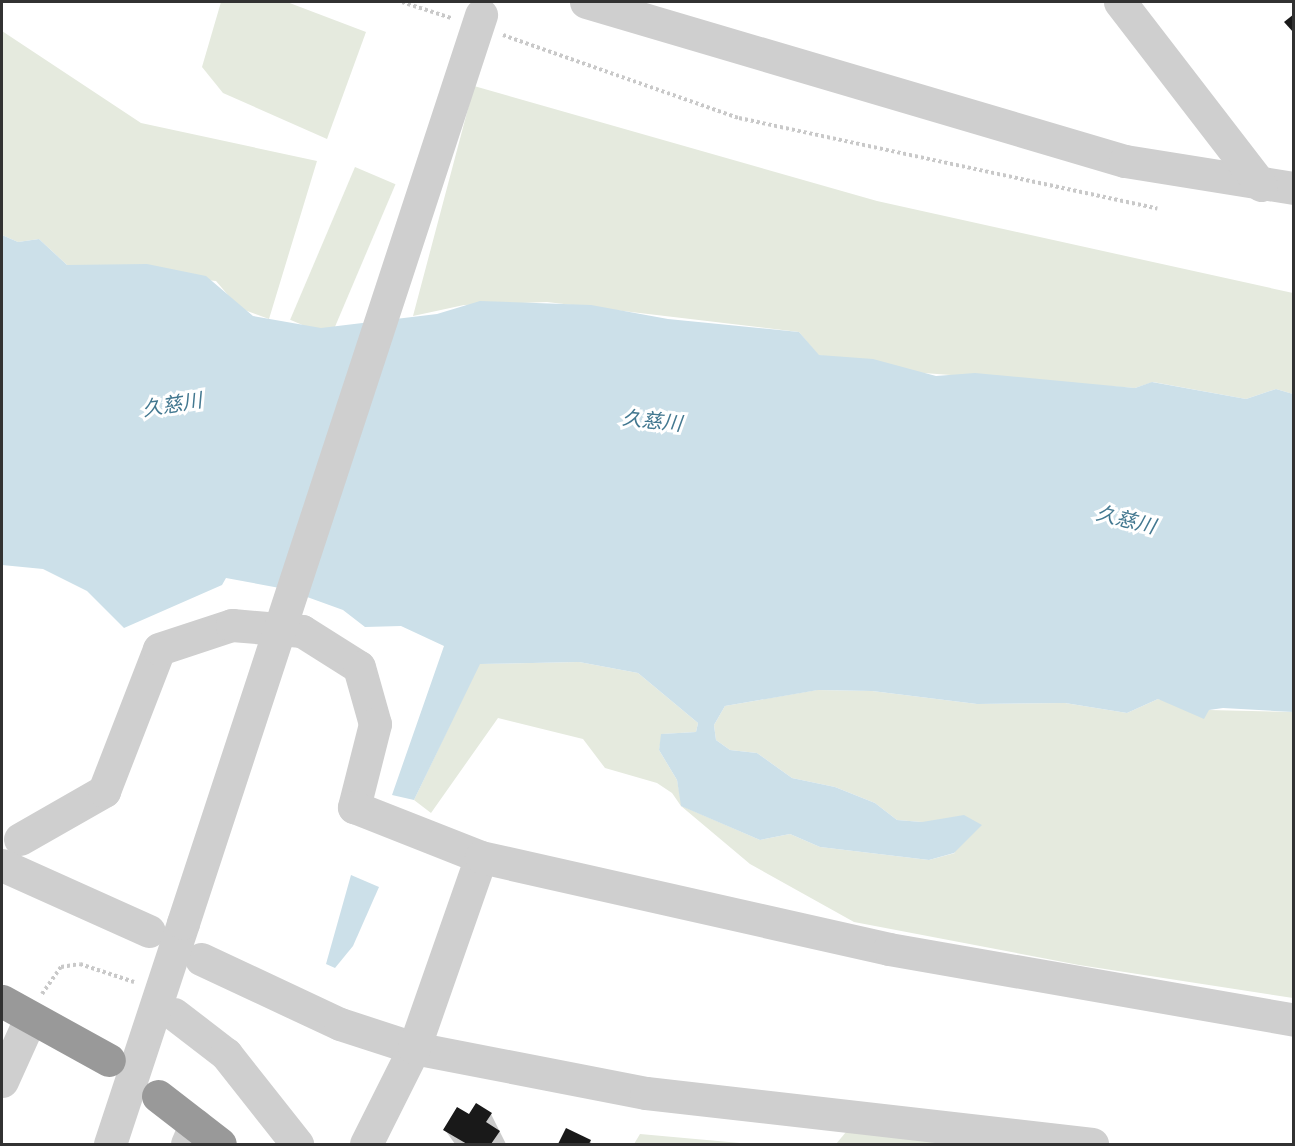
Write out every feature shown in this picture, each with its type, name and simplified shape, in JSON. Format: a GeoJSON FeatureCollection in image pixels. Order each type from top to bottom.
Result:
{"type":"FeatureCollection","features":[{"type":"Feature","properties":{"kind":"highway"},"geometry":{"type":"LineString","coordinates":[[2,1001],[30,1019],[109,1060]]}},
{"type":"Feature","properties":{"kind":"highway"},"geometry":{"type":"LineString","coordinates":[[158,1096],[191,1135],[220,1144]]}},
{"type":"Feature","properties":{"kind":"street"},"geometry":{"type":"LineString","coordinates":[[586,2],[1125,161],[1285,186]]}},
{"type":"Feature","properties":{"kind":"street"},"geometry":{"type":"LineString","coordinates":[[1120,2],[1285,186]]}},
{"type":"Feature","properties":{"kind":"street"},"geometry":{"type":"LineString","coordinates":[[110,1144],[167,1003],[183,923],[479,17]]}},
{"type":"Feature","properties":{"kind":"street"},"geometry":{"type":"LineString","coordinates":[[149,931],[11,852],[104,791],[159,650],[232,625],[302,631],[359,667],[375,724],[354,807],[481,857],[890,949],[1293,1020]]}},
{"type":"Feature","properties":{"kind":"street"},"geometry":{"type":"LineString","coordinates":[[366,1144],[414,1048],[481,857]]}},
{"type":"Feature","properties":{"kind":"street"},"geometry":{"type":"LineString","coordinates":[[201,958],[340,1024],[414,1048],[646,1093],[1092,1144]]}},
{"type":"Feature","properties":{"kind":"street"},"geometry":{"type":"LineString","coordinates":[[167,1003],[226,1054],[297,1144]]}},
{"type":"Feature","properties":{"kind":"street"},"geometry":{"type":"LineString","coordinates":[[2,1081],[30,1019]]}},
{"type":"Feature","properties":{"kind":"path"},"geometry":{"type":"LineString","coordinates":[[402,2],[479,17],[739,118],[1157,208]]}},
{"type":"Feature","properties":{"kind":"path"},"geometry":{"type":"LineString","coordinates":[[30,1019],[61,967],[80,964],[167,1003]]}},
{"type":"Feature","properties":{"kind":"shaded area"},"geometry":{"type":"Polygon","coordinates":[[[221,2],[287,2],[366,32],[327,139],[223,93],[202,67],[221,2]]]}},
{"type":"Feature","properties":{"kind":"shaded area"},"geometry":{"type":"Polygon","coordinates":[[[2,31],[141,123],[317,161],[269,319],[239,308],[216,281],[67,265],[39,239],[18,242],[2,235],[2,31]]]}},
{"type":"Feature","properties":{"kind":"shaded area"},"geometry":{"type":"Polygon","coordinates":[[[474,86],[877,201],[1293,293],[1293,394],[1276,389],[1246,399],[1153,382],[1135,388],[909,372],[818,355],[799,332],[547,302],[464,305],[413,316],[474,86]]]}},
{"type":"Feature","properties":{"kind":"shaded area"},"geometry":{"type":"Polygon","coordinates":[[[355,167],[396,184],[331,337],[290,320],[355,167]]]}},
{"type":"Feature","properties":{"kind":"shaded area"},"geometry":{"type":"Polygon","coordinates":[[[579,662],[638,673],[698,723],[696,732],[662,734],[659,750],[677,780],[682,806],[760,840],[790,834],[820,847],[929,860],[955,853],[922,822],[897,820],[875,803],[835,787],[792,778],[757,753],[730,750],[716,740],[714,725],[725,706],[817,690],[872,691],[977,704],[1065,703],[1127,713],[1158,699],[1209,710],[1294,712],[1293,998],[1079,965],[854,922],[750,864],[681,806],[672,793],[657,783],[605,768],[583,739],[498,718],[431,813],[414,800],[479,664],[579,662]]]}},
{"type":"Feature","properties":{"kind":"shaded area"},"geometry":{"type":"Polygon","coordinates":[[[846,1132],[957,1144],[836,1144],[846,1132]]]}},
{"type":"Feature","properties":{"kind":"shaded area"},"geometry":{"type":"Polygon","coordinates":[[[640,1134],[751,1144],[634,1144],[640,1134]]]}},
{"type":"Feature","properties":{"kind":"water","name":"久慈川"},"geometry":{"type":"Polygon","coordinates":[[[2,235],[18,242],[39,239],[67,265],[147,264],[206,276],[253,316],[321,328],[437,314],[480,301],[591,305],[668,319],[799,332],[819,355],[873,359],[936,376],[975,373],[1135,388],[1152,382],[1246,399],[1276,389],[1293,394],[1293,712],[1223,708],[1209,710],[1204,719],[1158,699],[1127,713],[1065,703],[977,704],[872,691],[818,690],[725,706],[714,725],[716,740],[730,750],[757,753],[792,778],[835,787],[875,803],[897,820],[922,822],[964,815],[982,825],[954,853],[929,860],[820,847],[790,834],[760,840],[681,806],[677,780],[659,750],[661,734],[696,732],[698,723],[638,673],[579,662],[480,664],[414,800],[392,795],[444,646],[401,626],[365,627],[343,610],[285,589],[226,578],[222,585],[124,628],[87,591],[43,569],[2,565],[2,235]]]}},
{"type":"Feature","properties":{"kind":"water"},"geometry":{"type":"Polygon","coordinates":[[[351,875],[379,887],[353,946],[335,968],[326,964],[351,875]]]}},
{"type":"Feature","properties":{"kind":"building"},"geometry":{"type":"Polygon","coordinates":[[[1294,14],[1294,33],[1284,22],[1294,14]]]}},
{"type":"Feature","properties":{"kind":"building"},"geometry":{"type":"Polygon","coordinates":[[[476,1103],[492,1113],[486,1122],[500,1131],[491,1144],[467,1144],[443,1130],[457,1107],[469,1114],[476,1103]]]}},
{"type":"Feature","properties":{"kind":"building"},"geometry":{"type":"Polygon","coordinates":[[[566,1128],[591,1140],[589,1144],[558,1144],[566,1128]]]}}]}
